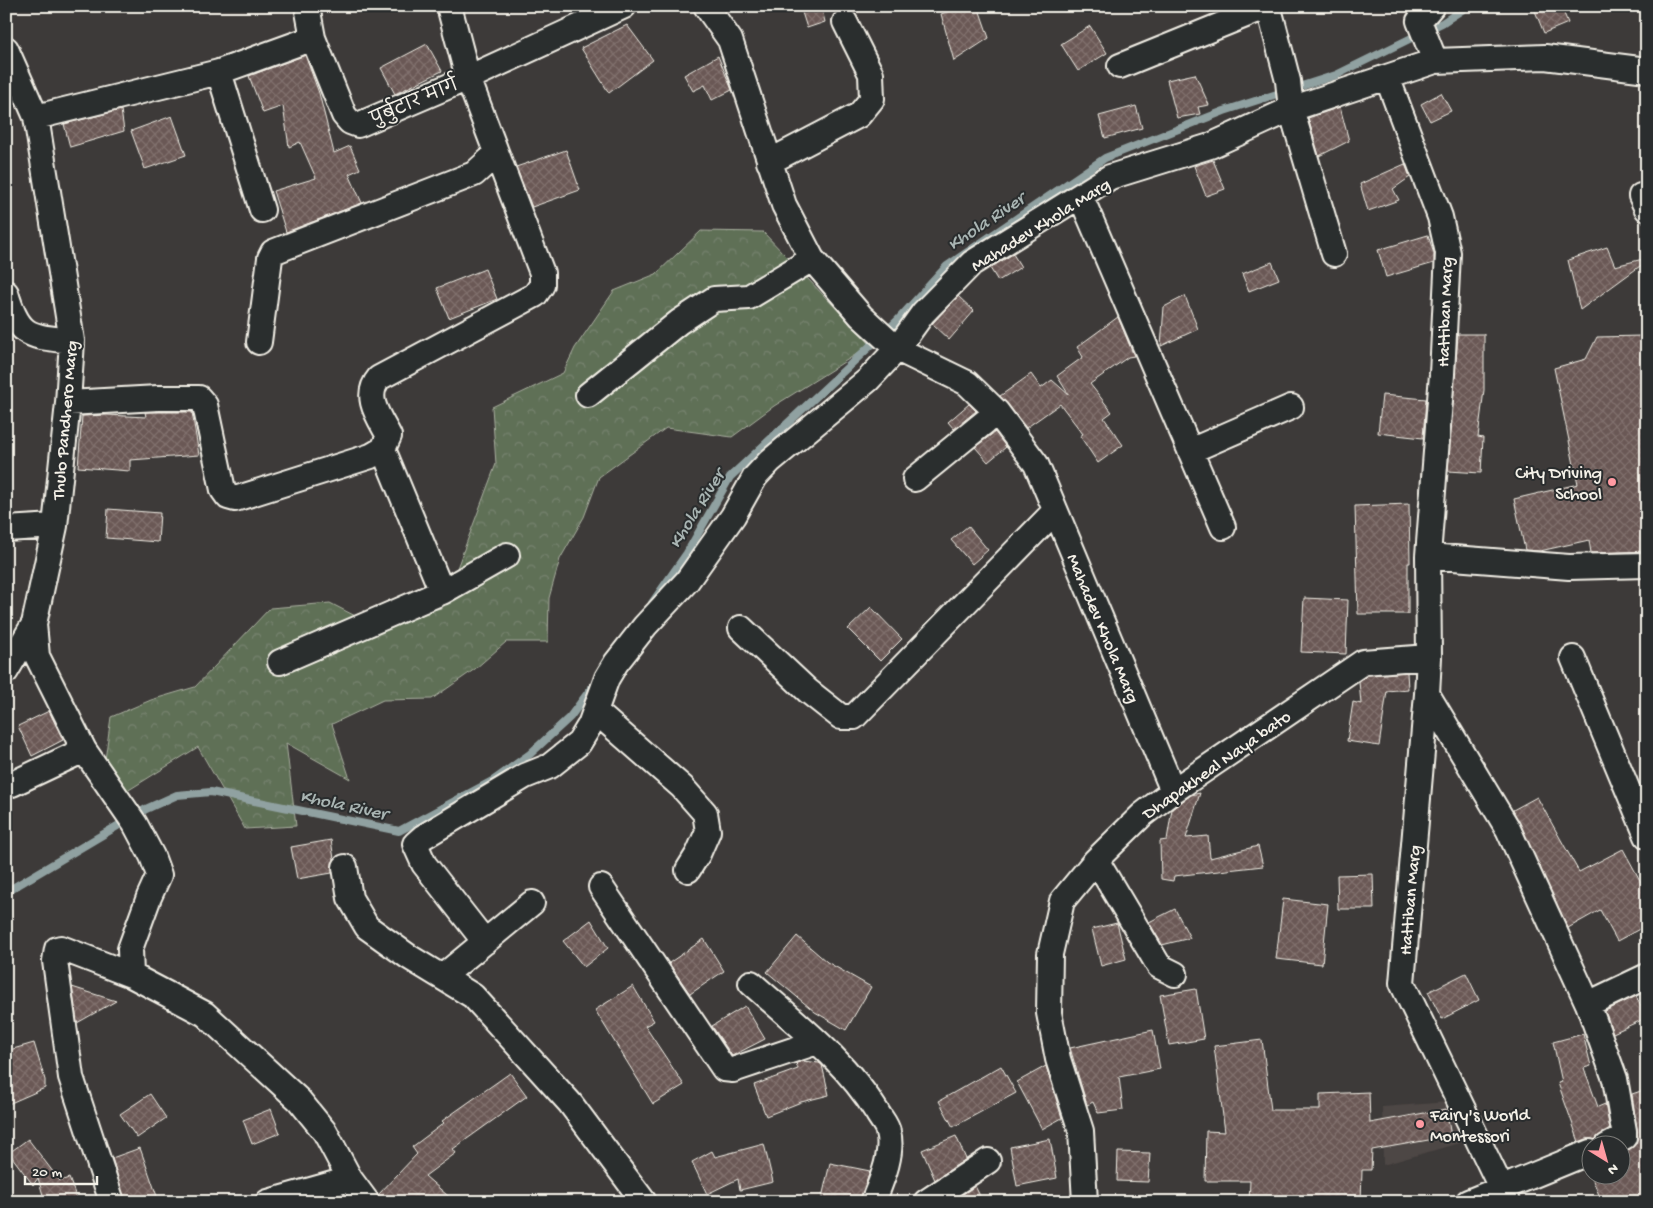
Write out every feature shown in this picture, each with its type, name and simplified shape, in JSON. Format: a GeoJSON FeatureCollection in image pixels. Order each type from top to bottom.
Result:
{"type":"FeatureCollection","features":[{"type":"Feature","properties":{"kind":"street"},"geometry":{"type":"LineString","coordinates":[[36,117],[219,72],[313,38],[308,6]]}},
{"type":"Feature","properties":{"kind":"street","name":"पुर्बुटार मार्ग"},"geometry":{"type":"LineString","coordinates":[[313,38],[344,115],[350,122],[358,125],[468,78],[449,6]]}},
{"type":"Feature","properties":{"kind":"street"},"geometry":{"type":"LineString","coordinates":[[68,403],[158,398],[199,398],[205,405],[223,490],[228,497],[235,499],[371,456],[383,449],[389,436],[370,398],[372,386],[379,378],[535,295],[542,285],[542,273],[468,78],[624,6]]}},
{"type":"Feature","properties":{"kind":"street"},"geometry":{"type":"LineString","coordinates":[[485,942],[424,864],[415,844],[423,837],[525,776],[550,766],[579,743],[590,725],[607,678],[616,663],[645,626],[687,581],[733,516],[755,477],[770,461],[868,380],[891,344],[861,316],[812,260],[784,205],[730,40],[706,6]]}},
{"type":"Feature","properties":{"kind":"street"},"geometry":{"type":"LineString","coordinates":[[1120,66],[1258,10],[1264,11],[1271,16],[1290,96],[1334,254]]}},
{"type":"Feature","properties":{"kind":"street"},"geometry":{"type":"LineString","coordinates":[[769,162],[858,116],[872,99],[871,74],[844,22]]}},
{"type":"Feature","properties":{"kind":"street","name":"Mahadev Khola Marg"},"geometry":{"type":"LineString","coordinates":[[1173,791],[1036,464],[997,412],[967,383],[891,344],[972,263],[1081,197],[1110,177],[1210,146],[1290,96],[1387,77],[1428,32],[1545,57],[1647,70]]}},
{"type":"Feature","properties":{"kind":"street","name":"Thulo Pandhero Marg"},"geometry":{"type":"LineString","coordinates":[[6,49],[36,117],[72,341],[68,403],[54,526],[34,624],[6,671]]}},
{"type":"Feature","properties":{"kind":"street"},"geometry":{"type":"LineString","coordinates":[[219,72],[262,210]]}},
{"type":"Feature","properties":{"kind":"street","name":"Hattiban Marg"},"geometry":{"type":"LineString","coordinates":[[1387,77],[1440,217],[1448,253],[1442,374],[1428,556],[1429,657],[1402,983],[1504,1195]]}},
{"type":"Feature","properties":{"kind":"street"},"geometry":{"type":"LineString","coordinates":[[259,342],[270,258],[273,252],[474,174],[496,154]]}},
{"type":"Feature","properties":{"kind":"street"},"geometry":{"type":"LineString","coordinates":[[1081,197],[1223,527]]}},
{"type":"Feature","properties":{"kind":"street"},"geometry":{"type":"LineString","coordinates":[[588,395],[679,322],[714,299],[749,297],[812,260]]}},
{"type":"Feature","properties":{"kind":"street"},"geometry":{"type":"LineString","coordinates":[[6,293],[14,319],[34,336],[72,341]]}},
{"type":"Feature","properties":{"kind":"street"},"geometry":{"type":"LineString","coordinates":[[1190,451],[1291,407]]}},
{"type":"Feature","properties":{"kind":"street"},"geometry":{"type":"LineString","coordinates":[[915,478],[997,412]]}},
{"type":"Feature","properties":{"kind":"street"},"geometry":{"type":"LineString","coordinates":[[383,449],[442,592]]}},
{"type":"Feature","properties":{"kind":"street"},"geometry":{"type":"LineString","coordinates":[[741,628],[808,691],[841,717],[854,717],[1055,511]]}},
{"type":"Feature","properties":{"kind":"street"},"geometry":{"type":"LineString","coordinates":[[6,529],[54,526]]}},
{"type":"Feature","properties":{"kind":"street"},"geometry":{"type":"LineString","coordinates":[[280,662],[442,592],[507,555]]}},
{"type":"Feature","properties":{"kind":"street"},"geometry":{"type":"LineString","coordinates":[[1428,556],[1569,567],[1647,565]]}},
{"type":"Feature","properties":{"kind":"street"},"geometry":{"type":"LineString","coordinates":[[34,624],[37,656],[84,750],[130,818],[160,875],[149,897],[130,949],[131,975]]}},
{"type":"Feature","properties":{"kind":"street","name":"Dhapakheal Naya bato"},"geometry":{"type":"LineString","coordinates":[[1085,1202],[1081,1131],[1058,1059],[1049,1013],[1050,954],[1062,901],[1096,860],[1142,815],[1173,791],[1363,662],[1429,657]]}},
{"type":"Feature","properties":{"kind":"street"},"geometry":{"type":"LineString","coordinates":[[1573,658],[1647,836]]}},
{"type":"Feature","properties":{"kind":"street"},"geometry":{"type":"LineString","coordinates":[[1426,694],[1508,829],[1588,1004],[1615,1079],[1624,1136]]}},
{"type":"Feature","properties":{"kind":"street"},"geometry":{"type":"LineString","coordinates":[[595,711],[682,787],[705,813],[708,831],[698,854],[688,870]]}},
{"type":"Feature","properties":{"kind":"street"},"geometry":{"type":"LineString","coordinates":[[6,782],[12,784],[84,750]]}},
{"type":"Feature","properties":{"kind":"street"},"geometry":{"type":"LineString","coordinates":[[1096,860],[1159,966],[1175,974]]}},
{"type":"Feature","properties":{"kind":"street"},"geometry":{"type":"LineString","coordinates":[[345,867],[350,898],[367,927],[442,978],[473,996],[570,1102],[644,1202]]}},
{"type":"Feature","properties":{"kind":"street"},"geometry":{"type":"LineString","coordinates":[[601,886],[724,1069],[733,1070],[818,1042]]}},
{"type":"Feature","properties":{"kind":"street"},"geometry":{"type":"LineString","coordinates":[[442,978],[532,904]]}},
{"type":"Feature","properties":{"kind":"street"},"geometry":{"type":"LineString","coordinates":[[112,1202],[71,1076],[55,954],[57,950],[66,949],[131,975],[205,1014],[299,1100],[325,1132],[350,1179],[367,1202]]}},
{"type":"Feature","properties":{"kind":"street"},"geometry":{"type":"LineString","coordinates":[[1588,1004],[1647,976]]}},
{"type":"Feature","properties":{"kind":"street"},"geometry":{"type":"LineString","coordinates":[[752,983],[818,1042],[851,1076],[870,1101],[888,1131],[887,1165],[873,1202]]}},
{"type":"Feature","properties":{"kind":"street"},"geometry":{"type":"LineString","coordinates":[[1468,1202],[1504,1195],[1580,1157]]}},
{"type":"Feature","properties":{"kind":"street"},"geometry":{"type":"LineString","coordinates":[[926,1202],[988,1161]]}},
{"type":"Feature","properties":{"kind":"street"},"geometry":{"type":"LineString","coordinates":[[268,1202],[350,1179]]}},
{"type":"Feature","properties":{"kind":"shaded area","name":"Fairy's World Montessori"},"geometry":{"type":"Polygon","coordinates":[[[1448,1102],[1463,1142],[1383,1165],[1382,1107],[1448,1102]]]}},
{"type":"Feature","properties":{"kind":"green space"},"geometry":{"type":"Polygon","coordinates":[[[701,231],[763,232],[871,345],[774,406],[732,437],[666,428],[599,477],[584,517],[560,559],[549,598],[548,642],[506,642],[475,669],[432,699],[383,700],[332,724],[350,779],[286,743],[296,826],[245,829],[198,747],[124,793],[103,774],[111,717],[151,700],[195,687],[270,608],[330,603],[369,623],[442,608],[496,464],[492,407],[563,373],[575,348],[614,291],[656,274],[701,231]]]}},
{"type":"Feature","properties":{"kind":"building"},"geometry":{"type":"Polygon","coordinates":[[[800,6],[821,6],[825,22],[807,28],[800,6]]]}},
{"type":"Feature","properties":{"kind":"building"},"geometry":{"type":"Polygon","coordinates":[[[962,6],[978,6],[989,38],[954,61],[941,14],[962,6]]]}},
{"type":"Feature","properties":{"kind":"building"},"geometry":{"type":"Polygon","coordinates":[[[1533,6],[1561,6],[1568,23],[1544,33],[1533,6]]]}},
{"type":"Feature","properties":{"kind":"building"},"geometry":{"type":"Polygon","coordinates":[[[627,25],[653,60],[609,93],[581,48],[627,25]]]}},
{"type":"Feature","properties":{"kind":"building"},"geometry":{"type":"Polygon","coordinates":[[[1090,26],[1107,53],[1078,71],[1061,44],[1090,26]]]}},
{"type":"Feature","properties":{"kind":"building"},"geometry":{"type":"Polygon","coordinates":[[[427,44],[442,71],[395,94],[381,68],[427,44]]]}},
{"type":"Feature","properties":{"kind":"building"},"geometry":{"type":"Polygon","coordinates":[[[305,55],[319,93],[334,153],[350,146],[360,169],[349,174],[362,203],[286,232],[273,191],[316,178],[300,142],[289,147],[283,106],[263,113],[249,76],[305,55]]]}},
{"type":"Feature","properties":{"kind":"building"},"geometry":{"type":"Polygon","coordinates":[[[718,56],[732,90],[712,100],[705,85],[693,91],[684,75],[718,56]]]}},
{"type":"Feature","properties":{"kind":"building"},"geometry":{"type":"Polygon","coordinates":[[[1195,74],[1209,105],[1198,107],[1200,114],[1177,118],[1167,80],[1195,74]]]}},
{"type":"Feature","properties":{"kind":"building"},"geometry":{"type":"Polygon","coordinates":[[[1441,93],[1451,111],[1430,121],[1421,104],[1441,93]]]}},
{"type":"Feature","properties":{"kind":"building"},"geometry":{"type":"Polygon","coordinates":[[[1136,106],[1142,128],[1105,138],[1099,116],[1136,106]]]}},
{"type":"Feature","properties":{"kind":"building"},"geometry":{"type":"Polygon","coordinates":[[[1340,107],[1349,141],[1319,156],[1308,118],[1340,107]]]}},
{"type":"Feature","properties":{"kind":"building"},"geometry":{"type":"Polygon","coordinates":[[[121,110],[124,131],[70,147],[64,124],[121,110]]]}},
{"type":"Feature","properties":{"kind":"building"},"geometry":{"type":"Polygon","coordinates":[[[172,116],[186,155],[145,169],[131,131],[172,116]]]}},
{"type":"Feature","properties":{"kind":"building"},"geometry":{"type":"Polygon","coordinates":[[[566,150],[580,190],[532,207],[516,167],[566,150]]]}},
{"type":"Feature","properties":{"kind":"building"},"geometry":{"type":"Polygon","coordinates":[[[1213,160],[1225,189],[1206,196],[1194,166],[1213,160]]]}},
{"type":"Feature","properties":{"kind":"building"},"geometry":{"type":"Polygon","coordinates":[[[1405,164],[1410,177],[1393,189],[1399,200],[1368,211],[1360,184],[1405,164]]]}},
{"type":"Feature","properties":{"kind":"building"},"geometry":{"type":"Polygon","coordinates":[[[1428,235],[1434,254],[1434,263],[1386,277],[1378,250],[1428,235]]]}},
{"type":"Feature","properties":{"kind":"building"},"geometry":{"type":"Polygon","coordinates":[[[1607,247],[1615,266],[1647,258],[1647,261],[1580,310],[1568,260],[1607,247]]]}},
{"type":"Feature","properties":{"kind":"building"},"geometry":{"type":"Polygon","coordinates":[[[1013,254],[1021,267],[998,281],[990,268],[1013,254]]]}},
{"type":"Feature","properties":{"kind":"building"},"geometry":{"type":"Polygon","coordinates":[[[1272,262],[1279,279],[1249,291],[1242,274],[1272,262]]]}},
{"type":"Feature","properties":{"kind":"building"},"geometry":{"type":"Polygon","coordinates":[[[485,269],[497,299],[449,318],[437,288],[485,269]]]}},
{"type":"Feature","properties":{"kind":"building"},"geometry":{"type":"Polygon","coordinates":[[[958,296],[974,311],[949,340],[932,324],[958,296]]]}},
{"type":"Feature","properties":{"kind":"building"},"geometry":{"type":"Polygon","coordinates":[[[1185,296],[1198,329],[1161,346],[1164,307],[1185,296]]]}},
{"type":"Feature","properties":{"kind":"building"},"geometry":{"type":"Polygon","coordinates":[[[1118,317],[1134,356],[1128,357],[1090,384],[1112,412],[1104,418],[1123,445],[1098,463],[1080,436],[1083,434],[1060,404],[1026,428],[1000,396],[1031,374],[1041,388],[1052,380],[1069,395],[1057,376],[1083,357],[1077,347],[1118,317]]]}},
{"type":"Feature","properties":{"kind":"building"},"geometry":{"type":"Polygon","coordinates":[[[1458,334],[1484,334],[1484,390],[1478,437],[1483,438],[1481,473],[1448,471],[1458,334]]]}},
{"type":"Feature","properties":{"kind":"building","name":"City Driving School"},"geometry":{"type":"Polygon","coordinates":[[[1642,336],[1647,404],[1647,551],[1591,553],[1589,540],[1540,551],[1525,550],[1514,499],[1578,484],[1554,368],[1586,359],[1597,337],[1642,336]]]}},
{"type":"Feature","properties":{"kind":"building"},"geometry":{"type":"Polygon","coordinates":[[[1382,395],[1426,399],[1423,438],[1378,433],[1382,395]]]}},
{"type":"Feature","properties":{"kind":"building"},"geometry":{"type":"Polygon","coordinates":[[[969,404],[976,411],[954,429],[948,422],[969,404]]]}},
{"type":"Feature","properties":{"kind":"building"},"geometry":{"type":"Polygon","coordinates":[[[145,412],[192,412],[199,455],[130,460],[130,471],[78,467],[82,416],[146,417],[145,412]]]}},
{"type":"Feature","properties":{"kind":"building"},"geometry":{"type":"Polygon","coordinates":[[[995,432],[1006,447],[988,462],[975,447],[995,432]]]}},
{"type":"Feature","properties":{"kind":"building"},"geometry":{"type":"Polygon","coordinates":[[[1409,504],[1410,563],[1408,563],[1408,614],[1358,614],[1355,506],[1409,504]]]}},
{"type":"Feature","properties":{"kind":"building"},"geometry":{"type":"Polygon","coordinates":[[[108,509],[160,513],[158,542],[106,538],[108,509]]]}},
{"type":"Feature","properties":{"kind":"building"},"geometry":{"type":"Polygon","coordinates":[[[968,526],[988,550],[972,564],[951,540],[968,526]]]}},
{"type":"Feature","properties":{"kind":"building"},"geometry":{"type":"Polygon","coordinates":[[[1304,598],[1348,600],[1346,654],[1301,652],[1304,598]]]}},
{"type":"Feature","properties":{"kind":"building"},"geometry":{"type":"Polygon","coordinates":[[[871,607],[902,639],[880,661],[848,629],[871,607]]]}},
{"type":"Feature","properties":{"kind":"building"},"geometry":{"type":"Polygon","coordinates":[[[1407,672],[1408,689],[1387,691],[1379,746],[1347,741],[1353,702],[1361,704],[1359,681],[1368,675],[1407,672]]]}},
{"type":"Feature","properties":{"kind":"building"},"geometry":{"type":"Polygon","coordinates":[[[49,711],[63,740],[32,756],[18,726],[49,711]]]}},
{"type":"Feature","properties":{"kind":"building"},"geometry":{"type":"Polygon","coordinates":[[[1200,793],[1186,838],[1208,836],[1210,858],[1258,846],[1263,866],[1174,876],[1173,881],[1161,879],[1160,841],[1167,840],[1172,809],[1191,795],[1200,793]]]}},
{"type":"Feature","properties":{"kind":"building"},"geometry":{"type":"Polygon","coordinates":[[[1537,797],[1579,872],[1623,849],[1647,893],[1647,925],[1617,941],[1600,910],[1568,928],[1513,810],[1537,797]]]}},
{"type":"Feature","properties":{"kind":"building"},"geometry":{"type":"Polygon","coordinates":[[[331,840],[334,859],[332,873],[297,879],[291,847],[331,840]]]}},
{"type":"Feature","properties":{"kind":"building"},"geometry":{"type":"Polygon","coordinates":[[[1373,874],[1374,909],[1338,909],[1337,875],[1373,874]]]}},
{"type":"Feature","properties":{"kind":"building"},"geometry":{"type":"Polygon","coordinates":[[[1283,899],[1328,904],[1322,964],[1276,959],[1283,899]]]}},
{"type":"Feature","properties":{"kind":"building"},"geometry":{"type":"Polygon","coordinates":[[[1175,909],[1190,938],[1162,945],[1149,922],[1175,909]]]}},
{"type":"Feature","properties":{"kind":"building"},"geometry":{"type":"Polygon","coordinates":[[[591,920],[608,948],[584,967],[563,941],[591,920]]]}},
{"type":"Feature","properties":{"kind":"building"},"geometry":{"type":"Polygon","coordinates":[[[1117,923],[1126,959],[1101,966],[1092,929],[1117,923]]]}},
{"type":"Feature","properties":{"kind":"building"},"geometry":{"type":"Polygon","coordinates":[[[797,936],[827,962],[871,987],[846,1030],[815,1012],[767,972],[797,936]]]}},
{"type":"Feature","properties":{"kind":"building"},"geometry":{"type":"Polygon","coordinates":[[[704,939],[724,971],[690,994],[669,963],[704,939]]]}},
{"type":"Feature","properties":{"kind":"building"},"geometry":{"type":"Polygon","coordinates":[[[1466,973],[1479,1000],[1442,1019],[1428,992],[1466,973]]]}},
{"type":"Feature","properties":{"kind":"building"},"geometry":{"type":"Polygon","coordinates":[[[633,986],[654,1021],[645,1026],[684,1085],[653,1104],[595,1010],[633,986]]]}},
{"type":"Feature","properties":{"kind":"building"},"geometry":{"type":"Polygon","coordinates":[[[72,987],[116,1001],[77,1023],[72,987]]]}},
{"type":"Feature","properties":{"kind":"building"},"geometry":{"type":"Polygon","coordinates":[[[1196,989],[1204,1039],[1169,1045],[1160,995],[1196,989]]]}},
{"type":"Feature","properties":{"kind":"building"},"geometry":{"type":"Polygon","coordinates":[[[1636,996],[1646,1018],[1613,1033],[1605,1011],[1636,996]]]}},
{"type":"Feature","properties":{"kind":"building"},"geometry":{"type":"Polygon","coordinates":[[[745,1006],[765,1039],[732,1056],[712,1026],[745,1006]]]}},
{"type":"Feature","properties":{"kind":"building"},"geometry":{"type":"Polygon","coordinates":[[[1153,1030],[1160,1069],[1119,1077],[1123,1110],[1098,1113],[1093,1102],[1087,1105],[1070,1048],[1153,1030]]]}},
{"type":"Feature","properties":{"kind":"building"},"geometry":{"type":"Polygon","coordinates":[[[1583,1034],[1591,1066],[1584,1068],[1598,1107],[1605,1104],[1610,1129],[1600,1136],[1580,1136],[1579,1142],[1558,1083],[1562,1082],[1553,1042],[1583,1034]]]}},
{"type":"Feature","properties":{"kind":"building"},"geometry":{"type":"Polygon","coordinates":[[[1262,1040],[1271,1110],[1320,1110],[1320,1094],[1369,1092],[1370,1123],[1446,1109],[1451,1136],[1372,1150],[1371,1170],[1362,1170],[1361,1202],[1249,1202],[1250,1181],[1205,1181],[1206,1131],[1225,1132],[1214,1046],[1262,1040]]]}},
{"type":"Feature","properties":{"kind":"building"},"geometry":{"type":"Polygon","coordinates":[[[34,1043],[45,1080],[45,1088],[6,1105],[6,1051],[34,1043]]]}},
{"type":"Feature","properties":{"kind":"building"},"geometry":{"type":"Polygon","coordinates":[[[803,1061],[822,1065],[829,1095],[801,1102],[766,1116],[754,1085],[798,1069],[796,1063],[803,1061]]]}},
{"type":"Feature","properties":{"kind":"building"},"geometry":{"type":"Polygon","coordinates":[[[1001,1066],[1016,1093],[953,1127],[939,1101],[1001,1066]]]}},
{"type":"Feature","properties":{"kind":"building"},"geometry":{"type":"Polygon","coordinates":[[[1046,1066],[1062,1118],[1042,1129],[1017,1082],[1046,1066]]]}},
{"type":"Feature","properties":{"kind":"building"},"geometry":{"type":"Polygon","coordinates":[[[510,1073],[527,1096],[453,1149],[456,1153],[425,1176],[455,1202],[381,1202],[378,1195],[417,1154],[412,1147],[444,1123],[442,1121],[510,1073]]]}},
{"type":"Feature","properties":{"kind":"building"},"geometry":{"type":"Polygon","coordinates":[[[1647,1089],[1647,1202],[1602,1202],[1595,1186],[1630,1186],[1630,1147],[1635,1144],[1638,1138],[1632,1094],[1647,1089]]]}},
{"type":"Feature","properties":{"kind":"building"},"geometry":{"type":"Polygon","coordinates":[[[150,1094],[166,1118],[137,1138],[120,1114],[150,1094]]]}},
{"type":"Feature","properties":{"kind":"building"},"geometry":{"type":"Polygon","coordinates":[[[271,1109],[280,1133],[252,1144],[243,1120],[271,1109]]]}},
{"type":"Feature","properties":{"kind":"building"},"geometry":{"type":"Polygon","coordinates":[[[956,1136],[966,1159],[935,1180],[922,1150],[956,1136]]]}},
{"type":"Feature","properties":{"kind":"building"},"geometry":{"type":"Polygon","coordinates":[[[28,1139],[60,1181],[69,1178],[78,1202],[45,1202],[38,1178],[33,1185],[9,1153],[28,1139]]]}},
{"type":"Feature","properties":{"kind":"building"},"geometry":{"type":"Polygon","coordinates":[[[1050,1139],[1057,1178],[1017,1186],[1010,1147],[1050,1139]]]}},
{"type":"Feature","properties":{"kind":"building"},"geometry":{"type":"Polygon","coordinates":[[[764,1144],[773,1182],[740,1190],[738,1179],[707,1194],[692,1162],[712,1151],[715,1157],[764,1144]]]}},
{"type":"Feature","properties":{"kind":"building"},"geometry":{"type":"Polygon","coordinates":[[[140,1148],[159,1202],[125,1202],[112,1158],[140,1148]]]}},
{"type":"Feature","properties":{"kind":"building"},"geometry":{"type":"Polygon","coordinates":[[[1118,1152],[1150,1153],[1148,1182],[1117,1181],[1118,1152]]]}},
{"type":"Feature","properties":{"kind":"building"},"geometry":{"type":"Polygon","coordinates":[[[830,1163],[870,1171],[860,1202],[821,1202],[830,1163]]]}},
{"type":"Feature","properties":{"kind":"building"},"geometry":{"type":"Polygon","coordinates":[[[975,1186],[983,1202],[951,1202],[975,1186]]]}},
{"type":"Feature","properties":{"kind":"waterway","name":"Khola River"},"geometry":{"type":"LineString","coordinates":[[652,603],[687,553],[730,477],[897,321],[947,266],[1105,158],[1224,111],[1336,75],[1442,23],[1468,6]]}},
{"type":"Feature","properties":{"kind":"waterway","name":"Khola River"},"geometry":{"type":"LineString","coordinates":[[6,892],[146,809],[177,795],[211,792],[399,831],[494,780],[530,754],[570,717],[596,682]]}},
{"type":"Feature","properties":{"kind":"place","name":"City Driving School"},"geometry":{"type":"Point","coordinates":[1612,482]}},
{"type":"Feature","properties":{"kind":"place","name":"Fairy's World Montessori"},"geometry":{"type":"Point","coordinates":[1420,1124]}}]}
